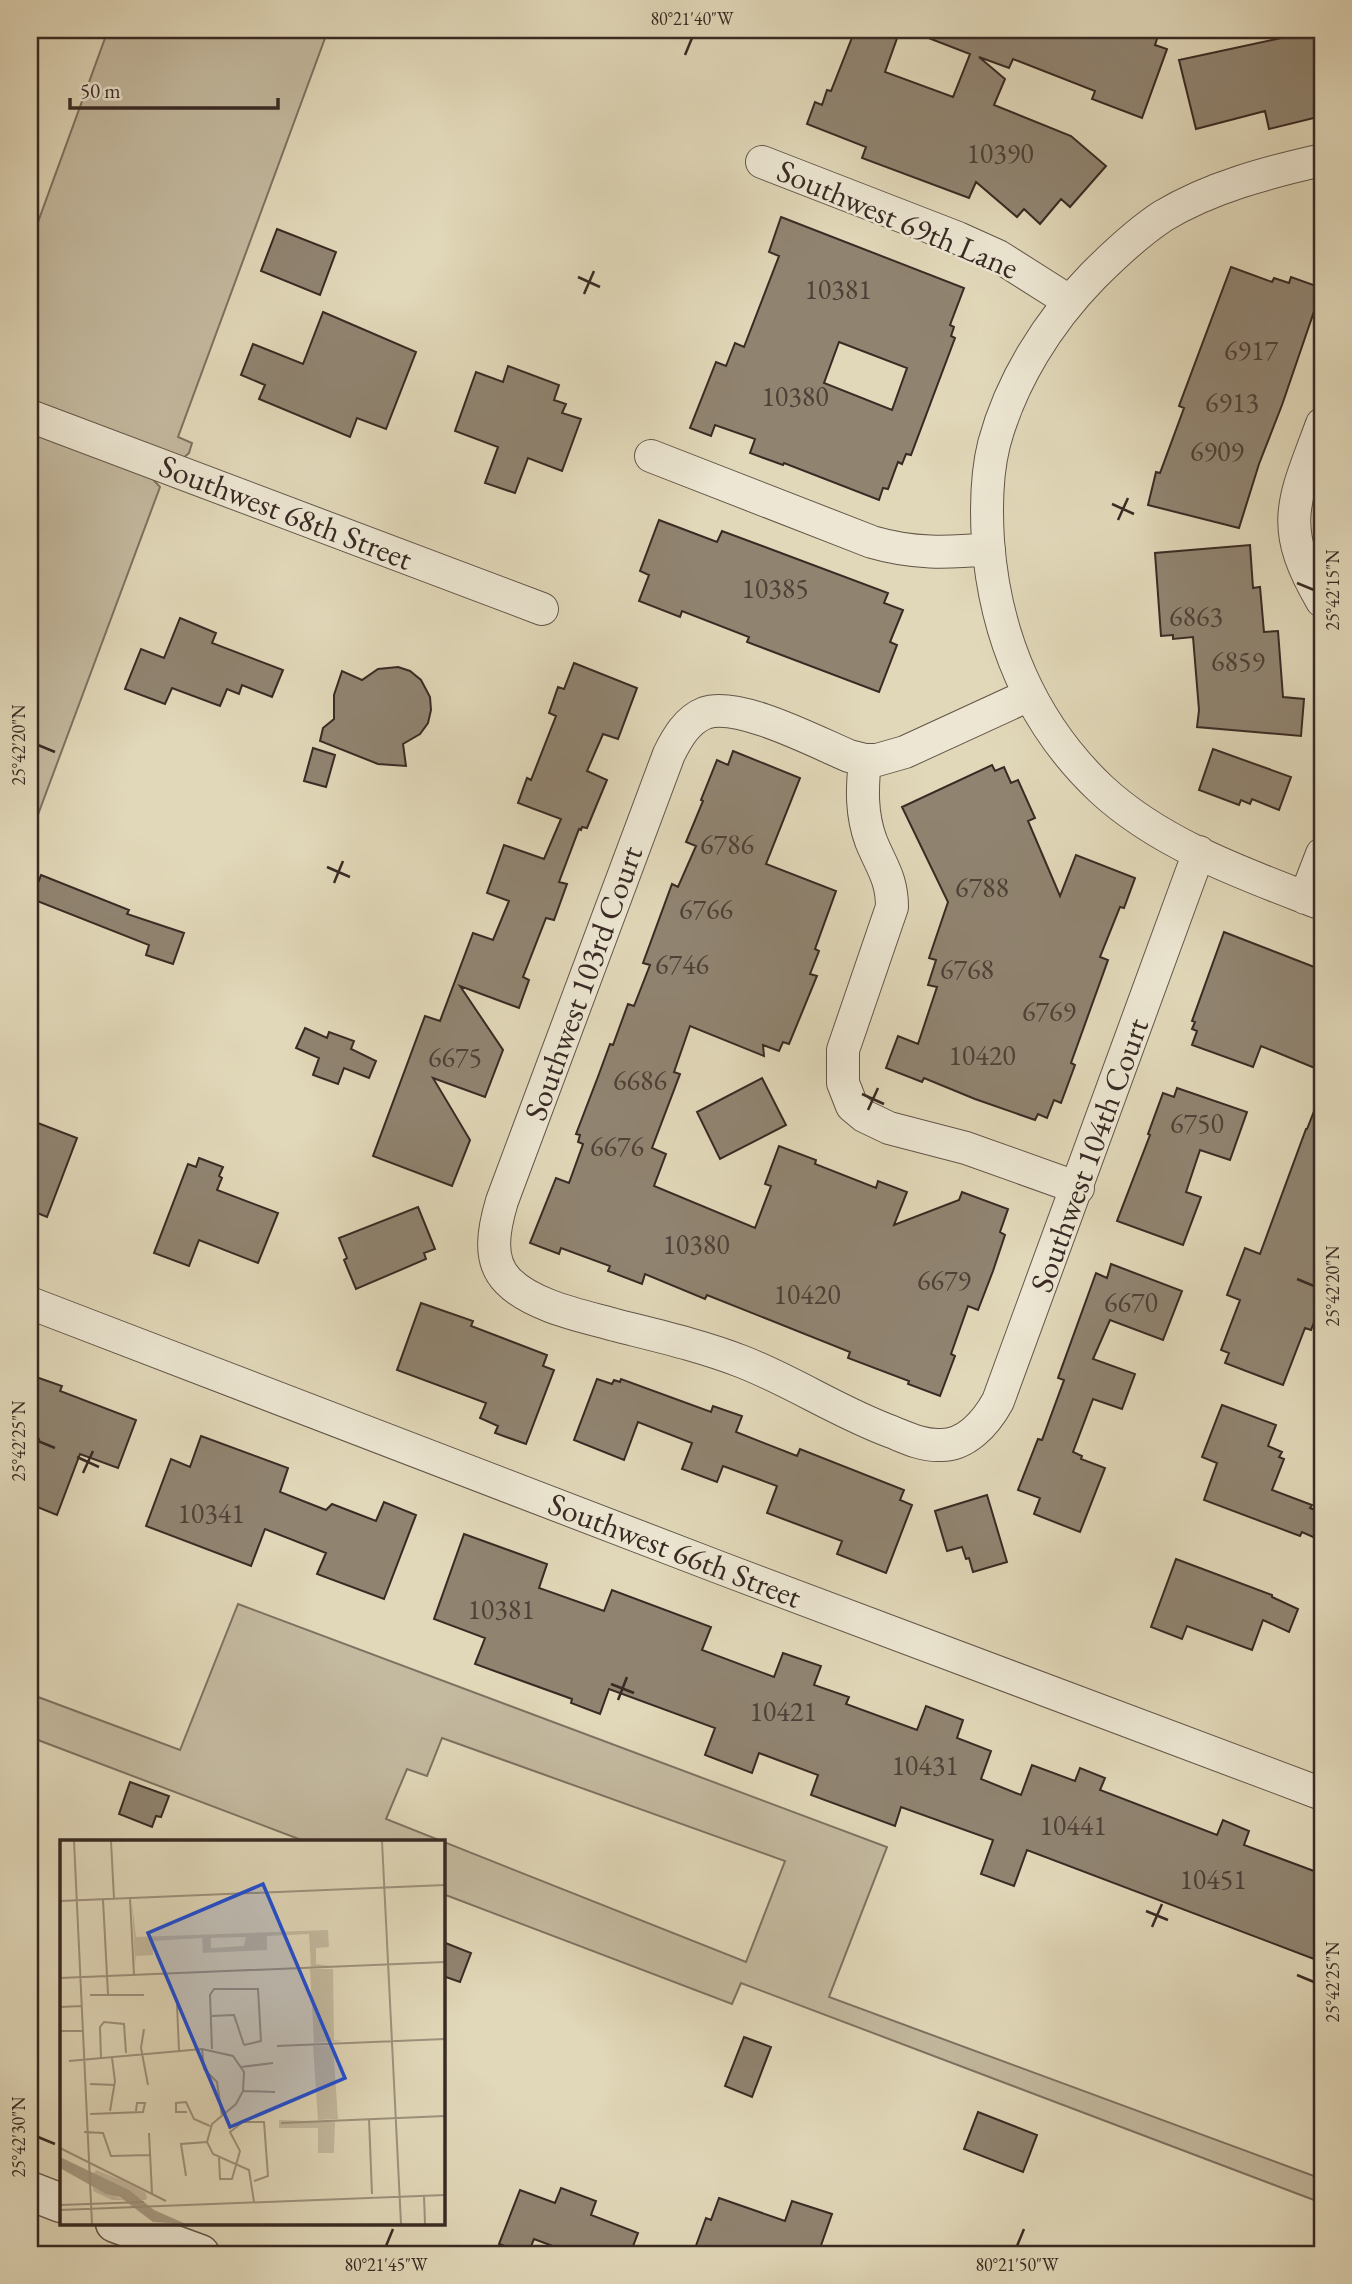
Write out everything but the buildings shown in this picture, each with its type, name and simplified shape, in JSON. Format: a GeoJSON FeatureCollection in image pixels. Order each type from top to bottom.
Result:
{"type":"FeatureCollection","features":[{"type":"Feature","properties":{"kind":"street"},"geometry":{"type":"LineString","coordinates":[[1322,160],[1273,171],[1233,185],[1164,216],[1115,254],[1069,301],[1046,332],[1001,423],[990,463],[988,490],[989,550],[999,618],[1018,672],[1062,744],[1100,788],[1138,818],[1199,852],[1314,901],[1322,854]]}},
{"type":"Feature","properties":{"kind":"street","name":"Southwest 69th Lane"},"geometry":{"type":"LineString","coordinates":[[762,162],[998,256],[1069,301]]}},
{"type":"Feature","properties":{"kind":"street","name":"Southwest 68th Street"},"geometry":{"type":"LineString","coordinates":[[30,416],[542,609]]}},
{"type":"Feature","properties":{"kind":"street"},"geometry":{"type":"LineString","coordinates":[[1322,424],[1296,494],[1294,508],[1294,528],[1302,564],[1322,601]]}},
{"type":"Feature","properties":{"kind":"street"},"geometry":{"type":"LineString","coordinates":[[651,456],[872,542],[900,550],[921,553],[989,550]]}},
{"type":"Feature","properties":{"kind":"street"},"geometry":{"type":"LineString","coordinates":[[1030,695],[905,752],[877,760],[865,760],[862,798],[864,817],[871,841],[887,873],[892,890],[892,907],[843,1049],[843,1083],[852,1106],[877,1123],[966,1148],[1078,1188]]}},
{"type":"Feature","properties":{"kind":"street","name":"Southwest 103rd Court"},"geometry":{"type":"LineString","coordinates":[[865,760],[745,714],[707,712],[685,728],[669,754],[502,1201],[494,1237],[494,1255],[499,1269],[517,1289],[549,1305],[712,1350],[744,1362],[844,1412],[915,1441],[941,1446],[957,1442]]}},
{"type":"Feature","properties":{"kind":"street","name":"Southwest 104th Court"},"geometry":{"type":"LineString","coordinates":[[957,1442],[978,1429],[998,1401],[1199,852]]}},
{"type":"Feature","properties":{"kind":"street","name":"Southwest 66th Street"},"geometry":{"type":"LineString","coordinates":[[30,1303],[718,1567],[1322,1794]]}},
{"type":"Feature","properties":{"kind":"street"},"geometry":{"type":"LineString","coordinates":[[30,2191],[60,2203]]}},
{"type":"Feature","properties":{"kind":"street"},"geometry":{"type":"LineString","coordinates":[[118,2224],[200,2254]]}},
{"type":"Feature","properties":{"kind":"shaded area"},"geometry":{"type":"Polygon","coordinates":[[[108,30],[328,30],[178,437],[192,443],[189,453],[181,460],[30,402],[30,244],[108,30]]]}},
{"type":"Feature","properties":{"kind":"shaded area"},"geometry":{"type":"Polygon","coordinates":[[[30,430],[149,475],[160,487],[30,836],[30,430]]]}},
{"type":"Feature","properties":{"kind":"shaded area"},"geometry":{"type":"Polygon","coordinates":[[[238,1604],[887,1847],[829,1997],[1322,2179],[1322,2203],[741,1983],[732,2004],[444,1894],[444,1842],[746,1962],[785,1861],[442,1738],[427,1776],[407,1769],[386,1819],[438,1840],[301,1840],[30,1737],[30,1694],[180,1750],[238,1604]]]}}]}
